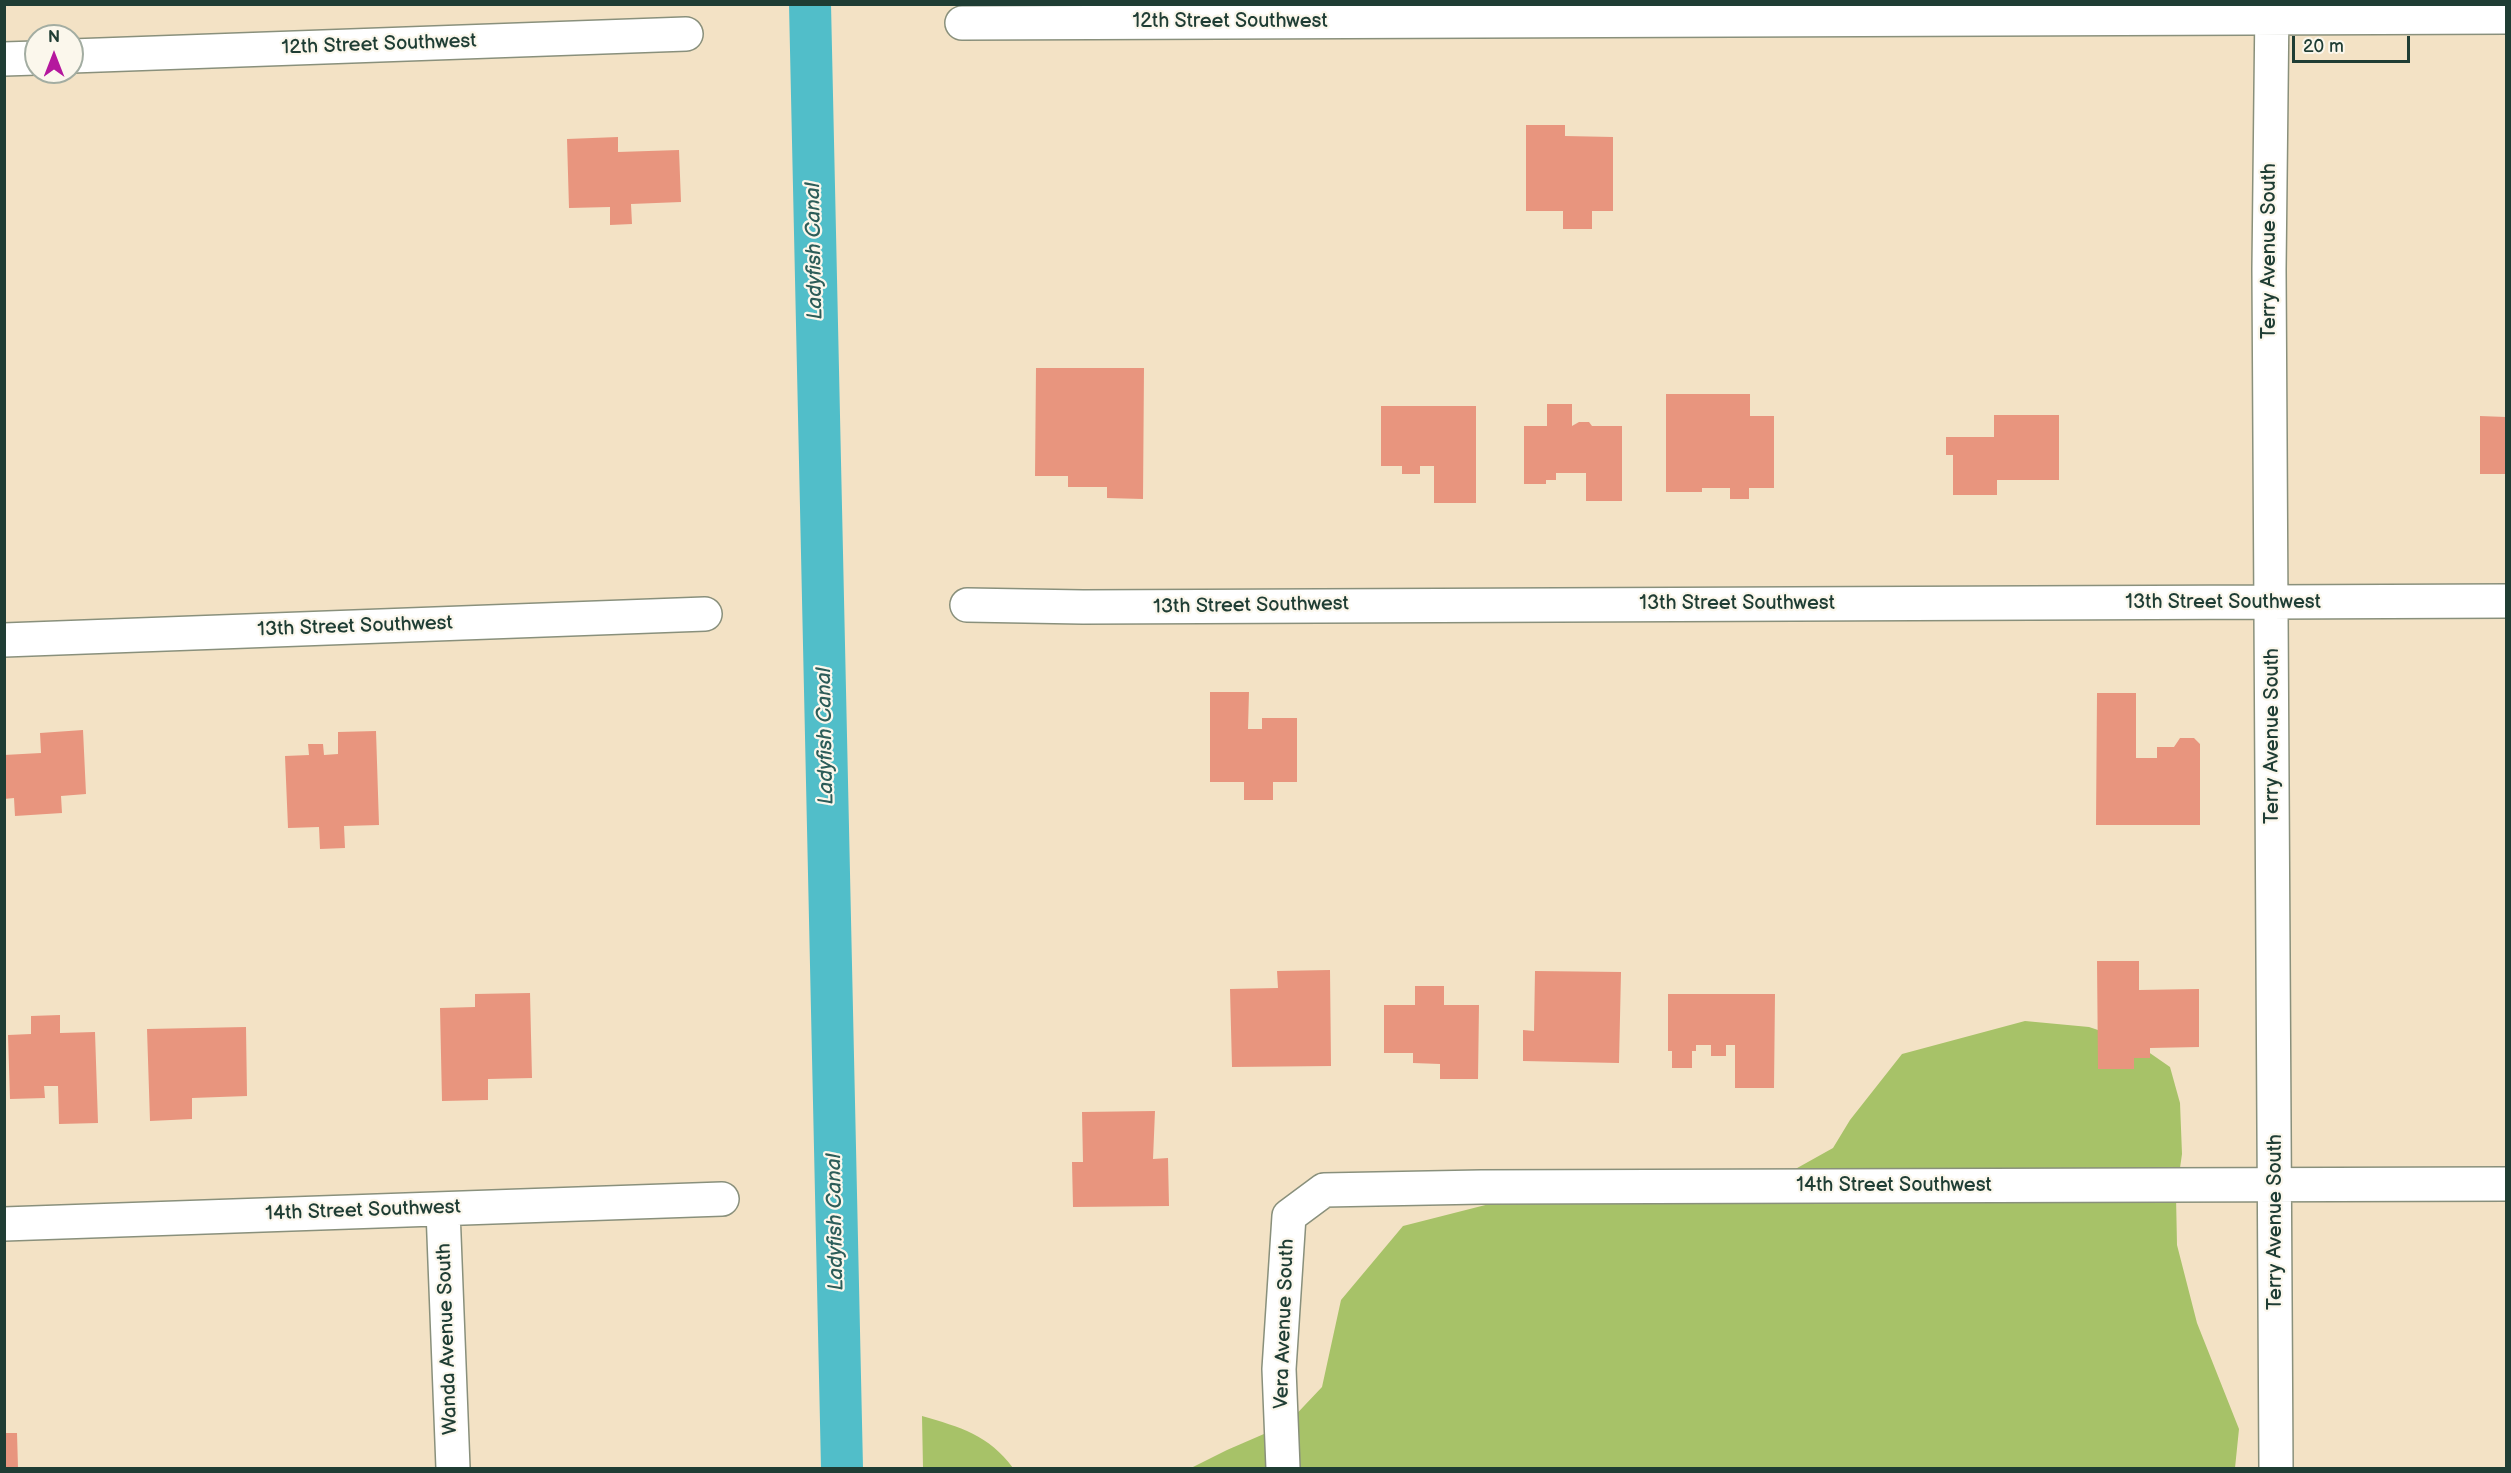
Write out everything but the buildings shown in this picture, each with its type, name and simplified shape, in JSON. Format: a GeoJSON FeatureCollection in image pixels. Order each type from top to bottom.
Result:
{"type":"FeatureCollection","features":[{"type":"Feature","properties":{"kind":"street","name":"12th Street Southwest"},"geometry":{"type":"LineString","coordinates":[[962,23],[2272,11],[2506,17]]}},
{"type":"Feature","properties":{"kind":"street","name":"Terry Avenue South"},"geometry":{"type":"LineString","coordinates":[[2272,11],[2269,269],[2276,1468]]}},
{"type":"Feature","properties":{"kind":"street","name":"12th Street Southwest"},"geometry":{"type":"LineString","coordinates":[[84,56],[686,34]]}},
{"type":"Feature","properties":{"kind":"street"},"geometry":{"type":"LineString","coordinates":[[4,59],[24,58]]}},
{"type":"Feature","properties":{"kind":"street","name":"13th Street Southwest"},"geometry":{"type":"LineString","coordinates":[[967,605],[1094,607],[2506,601]]}},
{"type":"Feature","properties":{"kind":"street","name":"13th Street Southwest"},"geometry":{"type":"LineString","coordinates":[[4,640],[705,614]]}},
{"type":"Feature","properties":{"kind":"street","name":"14th Street Southwest"},"geometry":{"type":"LineString","coordinates":[[1289,1216],[1324,1191],[1481,1186],[2506,1184]]}},
{"type":"Feature","properties":{"kind":"street","name":"14th Street Southwest"},"geometry":{"type":"LineString","coordinates":[[4,1224],[443,1210],[584,1202],[722,1199]]}},
{"type":"Feature","properties":{"kind":"street","name":"Wanda Avenue South"},"geometry":{"type":"LineString","coordinates":[[443,1210],[453,1468]]}},
{"type":"Feature","properties":{"kind":"street","name":"Vera Avenue South"},"geometry":{"type":"LineString","coordinates":[[1283,1468],[1279,1369],[1289,1216]]}},
{"type":"Feature","properties":{"kind":"green space"},"geometry":{"type":"Polygon","coordinates":[[[2025,1021],[2089,1027],[2134,1042],[2170,1067],[2180,1103],[2182,1154],[2176,1196],[2177,1245],[2197,1323],[2239,1429],[2235,1468],[1191,1468],[1287,1424],[1322,1387],[1341,1300],[1403,1226],[1513,1198],[1756,1191],[1833,1148],[1850,1120],[1902,1054],[2025,1021]]]}},
{"type":"Feature","properties":{"kind":"green space"},"geometry":{"type":"Polygon","coordinates":[[[922,1416],[949,1424],[984,1440],[1013,1468],[923,1468],[922,1416]]]}},
{"type":"Feature","properties":{"kind":"waterway","name":"Ladyfish Canal"},"geometry":{"type":"LineString","coordinates":[[810,4],[842,1468]]}}]}
